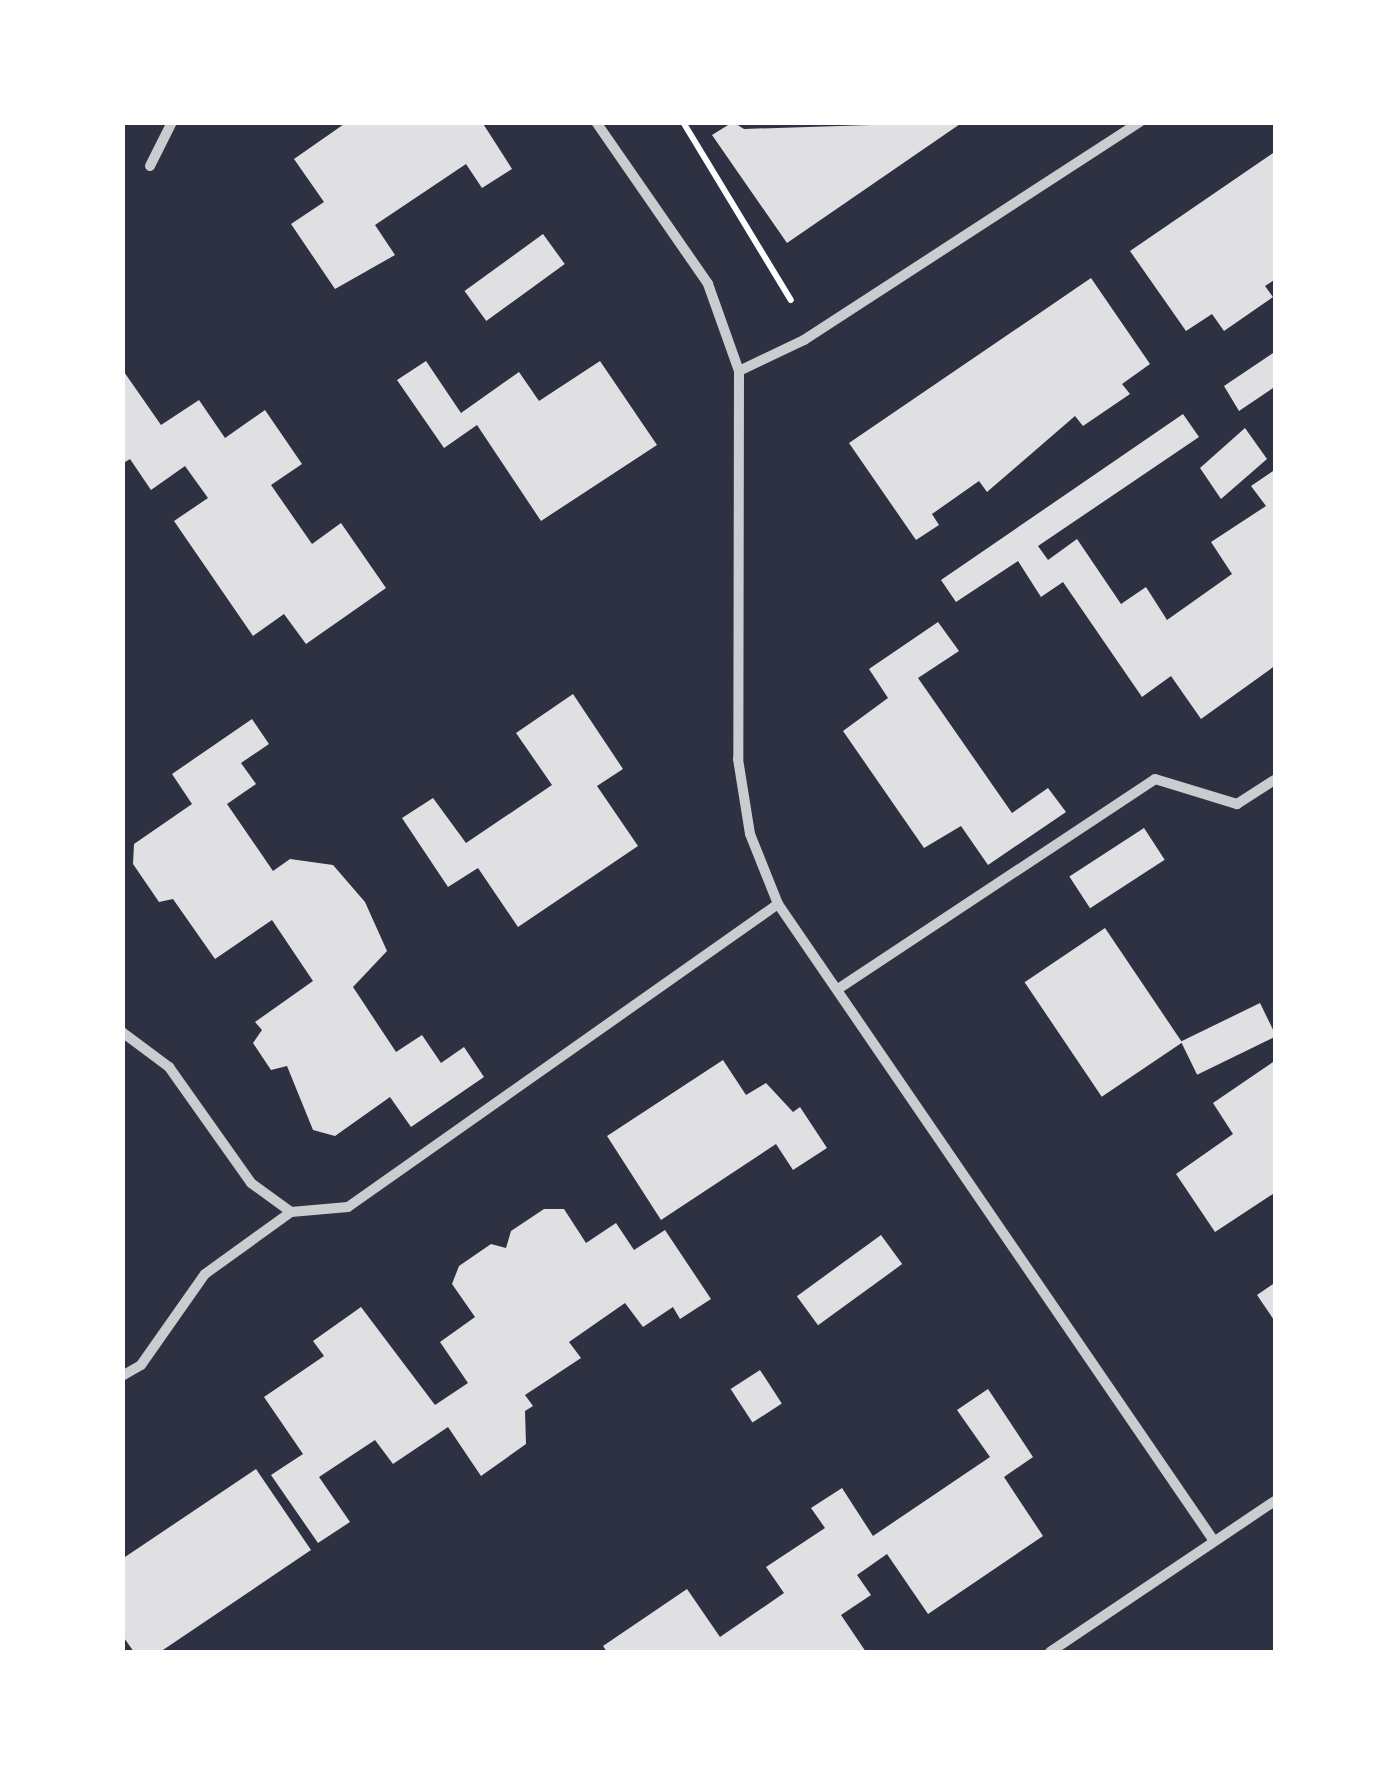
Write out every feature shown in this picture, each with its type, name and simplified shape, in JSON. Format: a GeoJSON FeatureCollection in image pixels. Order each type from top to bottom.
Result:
{"type":"FeatureCollection","features":[{"type":"Feature","properties":{"kind":"street"},"geometry":{"type":"LineString","coordinates":[[150,166],[172,122]]}},
{"type":"Feature","properties":{"kind":"street"},"geometry":{"type":"LineString","coordinates":[[596,122],[708,284],[739,371],[738,760],[750,834],[778,904],[1214,1541]]}},
{"type":"Feature","properties":{"kind":"street"},"geometry":{"type":"LineString","coordinates":[[739,371],[804,340],[1140,122]]}},
{"type":"Feature","properties":{"kind":"street"},"geometry":{"type":"LineString","coordinates":[[838,989],[1155,779],[1237,804],[1276,779]]}},
{"type":"Feature","properties":{"kind":"street"},"geometry":{"type":"LineString","coordinates":[[122,1376],[141,1366],[205,1274],[291,1212],[348,1206],[778,904]]}},
{"type":"Feature","properties":{"kind":"street"},"geometry":{"type":"LineString","coordinates":[[122,1032],[170,1067],[250,1183],[291,1212]]}},
{"type":"Feature","properties":{"kind":"street"},"geometry":{"type":"LineString","coordinates":[[1050,1652],[1276,1500]]}},
{"type":"Feature","properties":{"kind":"path"},"geometry":{"type":"LineString","coordinates":[[684,122],[786,286],[804,340]]}},
{"type":"Feature","properties":{"kind":"building"},"geometry":{"type":"Polygon","coordinates":[[[347,122],[482,122],[512,169],[482,188],[466,164],[375,225],[395,255],[335,289],[291,224],[324,202],[294,159],[347,122]]]}},
{"type":"Feature","properties":{"kind":"building"},"geometry":{"type":"Polygon","coordinates":[[[733,122],[744,129],[963,122],[787,243],[712,135],[733,122]]]}},
{"type":"Feature","properties":{"kind":"building"},"geometry":{"type":"Polygon","coordinates":[[[1276,151],[1276,279],[1265,286],[1273,297],[1224,331],[1212,314],[1186,331],[1130,251],[1276,151]]]}},
{"type":"Feature","properties":{"kind":"building"},"geometry":{"type":"Polygon","coordinates":[[[543,234],[565,264],[486,321],[465,291],[543,234]]]}},
{"type":"Feature","properties":{"kind":"building"},"geometry":{"type":"Polygon","coordinates":[[[1091,278],[1150,364],[1122,384],[1130,394],[1083,426],[1075,416],[987,492],[979,481],[932,514],[939,525],[916,540],[849,443],[1091,278]]]}},
{"type":"Feature","properties":{"kind":"building"},"geometry":{"type":"Polygon","coordinates":[[[1276,351],[1276,386],[1239,411],[1224,386],[1276,351]]]}},
{"type":"Feature","properties":{"kind":"building"},"geometry":{"type":"Polygon","coordinates":[[[426,361],[461,413],[519,372],[539,401],[600,361],[657,445],[541,521],[477,425],[444,448],[397,380],[426,361]]]}},
{"type":"Feature","properties":{"kind":"building"},"geometry":{"type":"Polygon","coordinates":[[[122,369],[161,425],[199,400],[225,438],[265,410],[302,464],[271,485],[312,544],[341,523],[386,588],[306,644],[284,614],[253,636],[174,521],[208,498],[185,466],[151,490],[130,459],[122,464],[122,369]]]}},
{"type":"Feature","properties":{"kind":"building"},"geometry":{"type":"Polygon","coordinates":[[[1183,414],[1199,437],[1038,546],[1048,560],[1077,539],[1121,604],[1146,587],[1167,620],[1232,574],[1211,542],[1266,506],[1251,486],[1276,469],[1276,665],[1201,719],[1171,676],[1142,697],[1063,582],[1041,597],[1018,561],[956,602],[941,580],[1183,414]]]}},
{"type":"Feature","properties":{"kind":"building"},"geometry":{"type":"Polygon","coordinates":[[[1245,428],[1267,459],[1221,499],[1200,468],[1245,428]]]}},
{"type":"Feature","properties":{"kind":"building"},"geometry":{"type":"Polygon","coordinates":[[[938,622],[959,651],[918,678],[1012,813],[1048,788],[1066,812],[988,865],[961,826],[924,848],[843,731],[888,698],[869,669],[938,622]]]}},
{"type":"Feature","properties":{"kind":"building"},"geometry":{"type":"Polygon","coordinates":[[[573,694],[623,769],[597,786],[638,846],[518,927],[478,868],[448,887],[402,818],[433,798],[466,843],[552,785],[516,733],[573,694]]]}},
{"type":"Feature","properties":{"kind":"building"},"geometry":{"type":"Polygon","coordinates":[[[252,719],[269,744],[241,763],[256,784],[227,804],[273,871],[290,859],[333,865],[365,902],[387,951],[353,987],[396,1052],[422,1035],[441,1063],[464,1047],[484,1077],[411,1127],[390,1097],[335,1136],[313,1130],[287,1066],[271,1070],[253,1043],[262,1030],[255,1022],[313,981],[272,920],[215,959],[173,899],[159,902],[133,864],[134,844],[192,804],[172,774],[252,719]]]}},
{"type":"Feature","properties":{"kind":"building"},"geometry":{"type":"Polygon","coordinates":[[[1144,828],[1165,860],[1090,908],[1069,876],[1144,828]]]}},
{"type":"Feature","properties":{"kind":"building"},"geometry":{"type":"Polygon","coordinates":[[[1105,928],[1182,1042],[1102,1097],[1025,982],[1105,928]]]}},
{"type":"Feature","properties":{"kind":"building"},"geometry":{"type":"Polygon","coordinates":[[[1260,1003],[1276,1036],[1197,1075],[1181,1042],[1260,1003]]]}},
{"type":"Feature","properties":{"kind":"building"},"geometry":{"type":"Polygon","coordinates":[[[723,1060],[746,1095],[766,1083],[793,1112],[800,1107],[827,1148],[793,1170],[776,1144],[661,1220],[607,1136],[723,1060]]]}},
{"type":"Feature","properties":{"kind":"building"},"geometry":{"type":"Polygon","coordinates":[[[1276,1060],[1276,1192],[1215,1232],[1176,1174],[1233,1134],[1213,1103],[1276,1060]]]}},
{"type":"Feature","properties":{"kind":"building"},"geometry":{"type":"Polygon","coordinates":[[[544,1209],[564,1209],[586,1243],[616,1223],[634,1250],[665,1230],[711,1299],[680,1319],[673,1307],[643,1327],[625,1303],[569,1342],[581,1358],[525,1395],[533,1406],[525,1411],[526,1444],[481,1476],[448,1427],[393,1464],[375,1440],[319,1477],[350,1522],[318,1543],[271,1475],[303,1454],[264,1397],[324,1356],[313,1341],[361,1307],[435,1405],[468,1383],[440,1342],[475,1317],[452,1284],[459,1266],[491,1244],[506,1248],[511,1231],[544,1209]]]}},
{"type":"Feature","properties":{"kind":"building"},"geometry":{"type":"Polygon","coordinates":[[[881,1235],[902,1264],[818,1325],[797,1296],[881,1235]]]}},
{"type":"Feature","properties":{"kind":"building"},"geometry":{"type":"Polygon","coordinates":[[[1276,1282],[1276,1323],[1257,1295],[1276,1282]]]}},
{"type":"Feature","properties":{"kind":"building"},"geometry":{"type":"Polygon","coordinates":[[[760,1370],[782,1404],[752,1423],[731,1389],[760,1370]]]}},
{"type":"Feature","properties":{"kind":"building"},"geometry":{"type":"Polygon","coordinates":[[[988,1389],[1033,1457],[1004,1477],[1043,1536],[928,1614],[887,1554],[857,1575],[871,1595],[841,1615],[866,1652],[607,1652],[603,1646],[687,1589],[720,1637],[784,1593],[766,1567],[825,1528],[811,1508],[842,1488],[873,1536],[990,1457],[957,1410],[988,1389]]]}},
{"type":"Feature","properties":{"kind":"building"},"geometry":{"type":"Polygon","coordinates":[[[256,1469],[311,1550],[160,1652],[134,1652],[122,1635],[122,1559],[256,1469]]]}}]}
